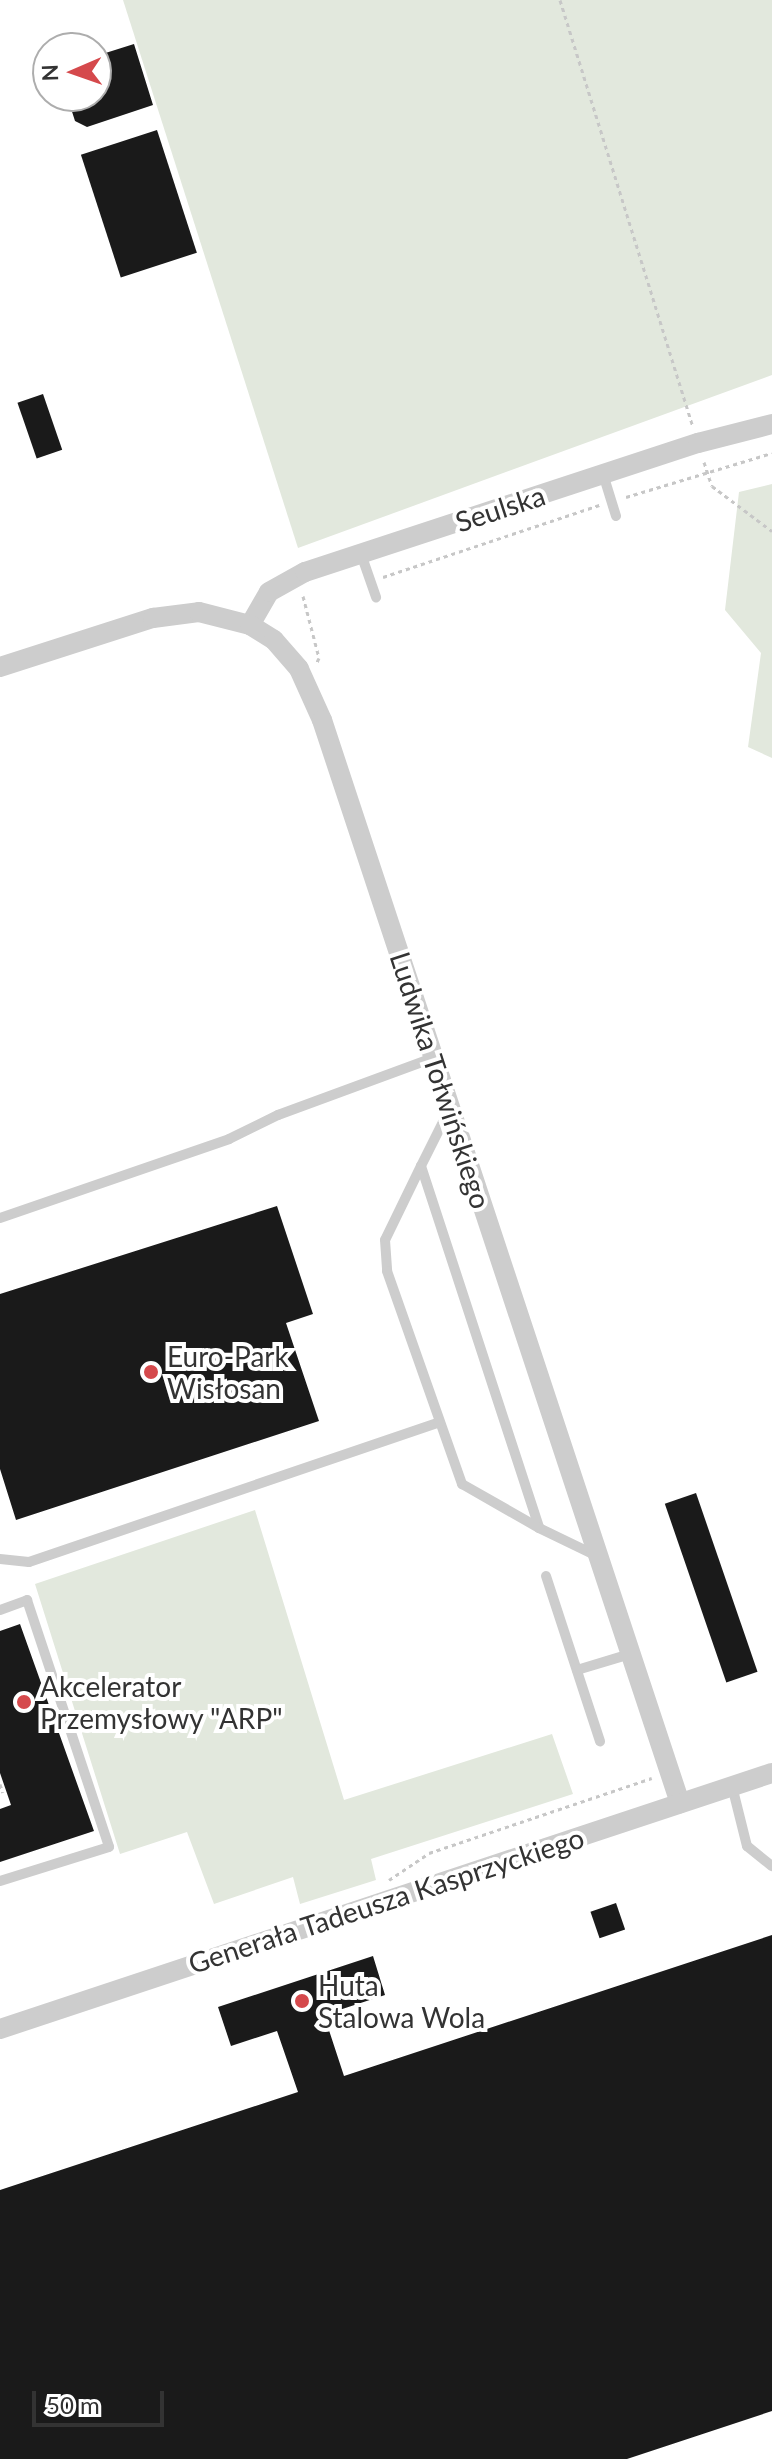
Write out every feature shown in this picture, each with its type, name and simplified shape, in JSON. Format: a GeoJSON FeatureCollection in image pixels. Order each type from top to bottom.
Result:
{"type":"FeatureCollection","features":[{"type":"Feature","properties":{"kind":"street","name":"Seulska"},"geometry":{"type":"LineString","coordinates":[[250,625],[262,599],[278,585],[361,554],[698,443],[772,424]]}},
{"type":"Feature","properties":{"kind":"street","name":"Ludwika Tołwińskiego"},"geometry":{"type":"LineString","coordinates":[[0,667],[167,615],[199,612],[250,625],[274,640],[302,674],[450,1108],[680,1803]]}},
{"type":"Feature","properties":{"kind":"street","name":"Generała Tadeusza Kasprzyckiego"},"geometry":{"type":"LineString","coordinates":[[0,2029],[772,1773]]}},
{"type":"Feature","properties":{"kind":"lane"},"geometry":{"type":"LineString","coordinates":[[603,474],[616,516]]}},
{"type":"Feature","properties":{"kind":"lane"},"geometry":{"type":"LineString","coordinates":[[361,554],[376,597]]}},
{"type":"Feature","properties":{"kind":"lane"},"geometry":{"type":"LineString","coordinates":[[0,1218],[229,1139],[278,1115],[433,1058]]}},
{"type":"Feature","properties":{"kind":"lane"},"geometry":{"type":"LineString","coordinates":[[450,1108],[385,1240],[387,1271],[462,1484],[539,1528],[597,1556]]}},
{"type":"Feature","properties":{"kind":"lane"},"geometry":{"type":"LineString","coordinates":[[421,1166],[539,1528]]}},
{"type":"Feature","properties":{"kind":"lane"},"geometry":{"type":"LineString","coordinates":[[0,1559],[29,1562],[438,1423]]}},
{"type":"Feature","properties":{"kind":"lane"},"geometry":{"type":"LineString","coordinates":[[546,1576],[600,1741]]}},
{"type":"Feature","properties":{"kind":"lane"},"geometry":{"type":"LineString","coordinates":[[0,1610],[27,1600],[109,1847],[0,1881]]}},
{"type":"Feature","properties":{"kind":"lane"},"geometry":{"type":"LineString","coordinates":[[577,1670],[630,1654]]}},
{"type":"Feature","properties":{"kind":"lane"},"geometry":{"type":"LineString","coordinates":[[732,1786],[747,1846],[772,1866]]}},
{"type":"Feature","properties":{"kind":"path"},"geometry":{"type":"LineString","coordinates":[[560,0],[712,486],[772,531]]}},
{"type":"Feature","properties":{"kind":"path"},"geometry":{"type":"LineString","coordinates":[[370,581],[707,470],[772,453]]}},
{"type":"Feature","properties":{"kind":"path"},"geometry":{"type":"LineString","coordinates":[[302,674],[319,658],[301,601],[311,589]]}},
{"type":"Feature","properties":{"kind":"path"},"geometry":{"type":"LineString","coordinates":[[379,1887],[429,1853],[655,1777]]}},
{"type":"Feature","properties":{"kind":"path"},"geometry":{"type":"LineString","coordinates":[[0,1784],[3,1793]]}},
{"type":"Feature","properties":{"kind":"shaded area"},"geometry":{"type":"Polygon","coordinates":[[[123,0],[772,0],[772,375],[298,548],[123,0]]]}},
{"type":"Feature","properties":{"kind":"shaded area"},"geometry":{"type":"Polygon","coordinates":[[[772,484],[772,758],[748,747],[761,653],[725,610],[739,492],[772,484]]]}},
{"type":"Feature","properties":{"kind":"shaded area"},"geometry":{"type":"Polygon","coordinates":[[[255,1510],[344,1800],[552,1734],[573,1794],[371,1859],[376,1880],[300,1904],[293,1877],[214,1904],[187,1832],[120,1854],[35,1584],[255,1510]]]}},
{"type":"Feature","properties":{"kind":"building"},"geometry":{"type":"Polygon","coordinates":[[[134,44],[153,105],[87,127],[75,121],[72,112],[112,112],[112,51],[134,44]]]}},
{"type":"Feature","properties":{"kind":"building"},"geometry":{"type":"Polygon","coordinates":[[[157,130],[197,253],[121,277],[81,155],[157,130]]]}},
{"type":"Feature","properties":{"kind":"building"},"geometry":{"type":"Polygon","coordinates":[[[43,394],[62,450],[37,459],[17,403],[43,394]]]}},
{"type":"Feature","properties":{"kind":"building","name":"Euro-Park Wisłosan"},"geometry":{"type":"Polygon","coordinates":[[[277,1206],[313,1314],[286,1323],[319,1421],[16,1520],[0,1469],[0,1294],[277,1206]]]}},
{"type":"Feature","properties":{"kind":"building"},"geometry":{"type":"Polygon","coordinates":[[[696,1493],[758,1672],[726,1682],[665,1504],[696,1493]]]}},
{"type":"Feature","properties":{"kind":"building","name":"Akcelerator Przemysłowy \"ARP\""},"geometry":{"type":"Polygon","coordinates":[[[20,1624],[94,1831],[0,1862],[0,1809],[11,1805],[0,1773],[0,1631],[20,1624]]]}},
{"type":"Feature","properties":{"kind":"building"},"geometry":{"type":"Polygon","coordinates":[[[616,1903],[625,1929],[600,1938],[590,1912],[616,1903]]]}},
{"type":"Feature","properties":{"kind":"building"},"geometry":{"type":"Polygon","coordinates":[[[772,1935],[772,2411],[627,2459],[0,2459],[0,2190],[298,2092],[277,2031],[231,2046],[218,2007],[373,1956],[385,1995],[324,2015],[344,2076],[772,1935]]]}},
{"type":"Feature","properties":{"kind":"place","name":"Euro-Park Wisłosan"},"geometry":{"type":"Point","coordinates":[151,1372]}},
{"type":"Feature","properties":{"kind":"place","name":"Akcelerator Przemysłowy \"ARP\""},"geometry":{"type":"Point","coordinates":[24,1702]}},
{"type":"Feature","properties":{"kind":"place","name":"Huta Stalowa Wola"},"geometry":{"type":"Point","coordinates":[302,2001]}}]}
